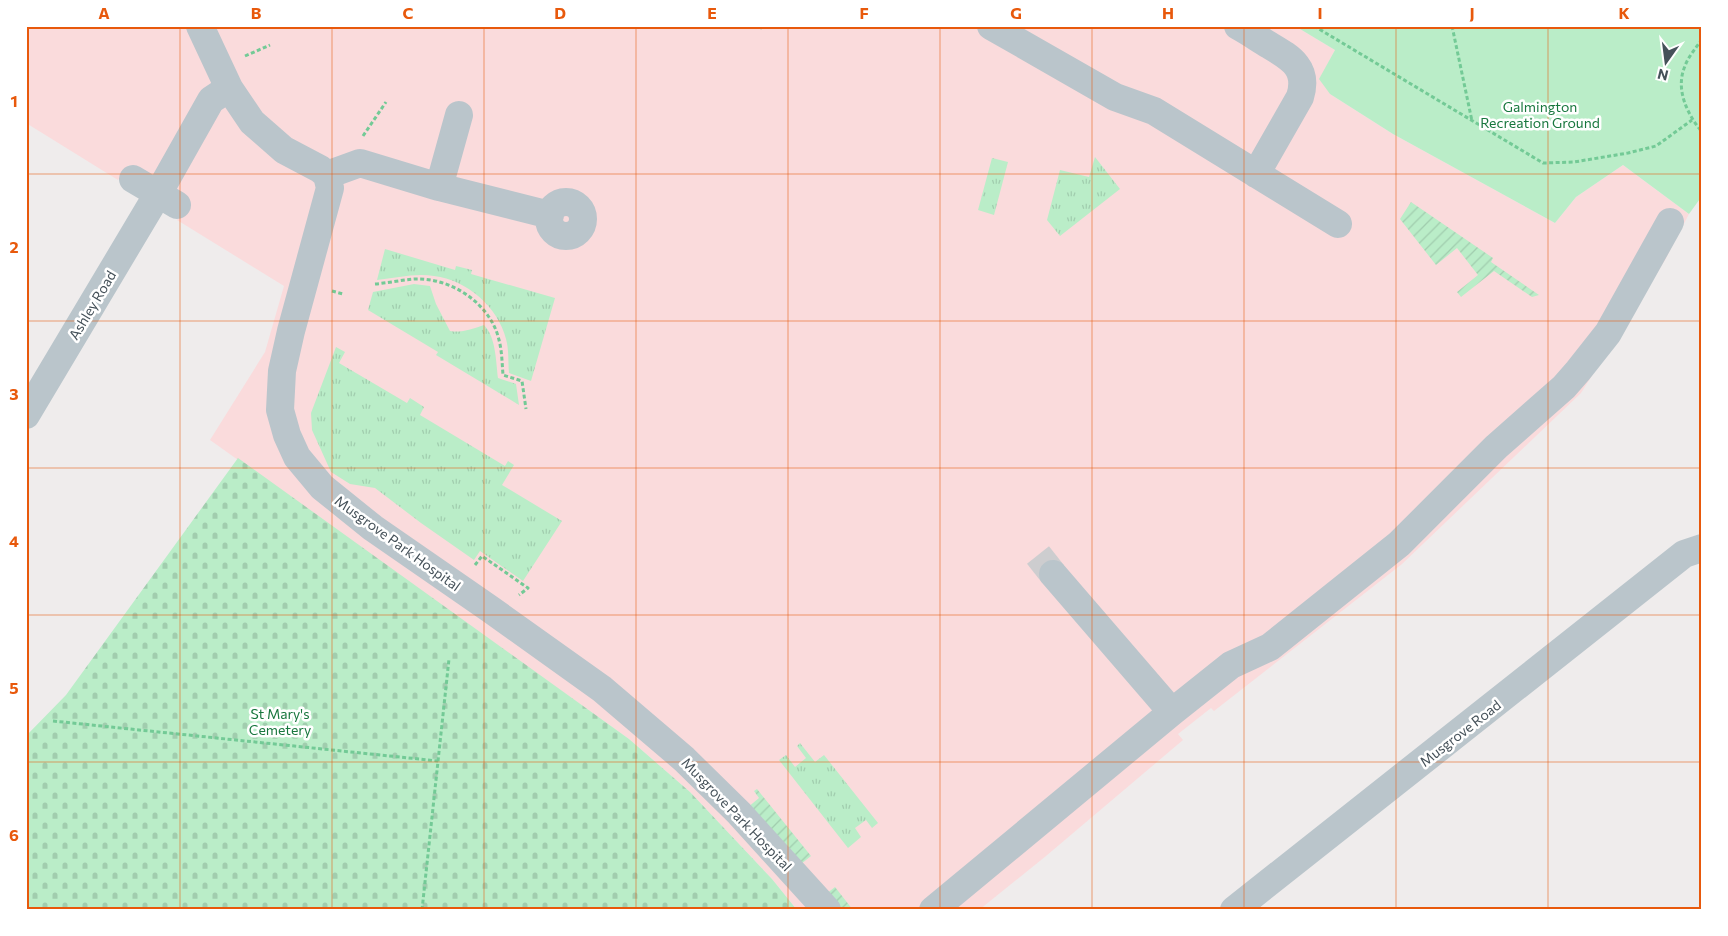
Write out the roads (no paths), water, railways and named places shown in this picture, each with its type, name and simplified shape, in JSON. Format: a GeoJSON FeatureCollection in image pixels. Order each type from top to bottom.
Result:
{"type":"FeatureCollection","features":[{"type":"Feature","properties":{"kind":"street"},"geometry":{"type":"LineString","coordinates":[[200,26],[230,88],[252,122],[284,150],[320,169],[327,175],[360,163],[439,187],[550,215]]}},
{"type":"Feature","properties":{"kind":"street"},"geometry":{"type":"LineString","coordinates":[[991,26],[1115,97],[1154,110],[1338,224]]}},
{"type":"Feature","properties":{"kind":"street"},"geometry":{"type":"LineString","coordinates":[[1238,26],[1292,58],[1301,74],[1303,87],[1300,97],[1256,174]]}},
{"type":"Feature","properties":{"kind":"street","name":"Ashley Road"},"geometry":{"type":"LineString","coordinates":[[26,415],[166,196],[182,149],[211,100],[230,88]]}},
{"type":"Feature","properties":{"kind":"street"},"geometry":{"type":"LineString","coordinates":[[439,187],[459,115]]}},
{"type":"Feature","properties":{"kind":"street","name":"Musgrove Park Hospital"},"geometry":{"type":"LineString","coordinates":[[327,175],[330,188],[282,371],[280,410],[287,436],[297,457],[322,487],[373,528],[490,608],[586,678],[684,759],[739,813],[827,910]]}},
{"type":"Feature","properties":{"kind":"street"},"geometry":{"type":"LineString","coordinates":[[133,179],[166,196]]}},
{"type":"Feature","properties":{"kind":"street"},"geometry":{"type":"LineString","coordinates":[[933,910],[1172,712],[1231,666],[1270,647],[1399,544],[1496,447],[1564,387],[1608,333],[1670,222]]}},
{"type":"Feature","properties":{"kind":"street","name":"Musgrove Road"},"geometry":{"type":"LineString","coordinates":[[1234,910],[1693,551],[1702,531]]}},
{"type":"Feature","properties":{"kind":"street"},"geometry":{"type":"LineString","coordinates":[[1053,574],[1172,712]]}},
{"type":"Feature","properties":{"kind":"tunnel"},"geometry":{"type":"LineString","coordinates":[[1038,555],[1053,574]]}},
{"type":"Feature","properties":{"kind":"park label","name":"Galmington Recreation Ground"},"geometry":{"type":"Point","coordinates":[1540,114]}},
{"type":"Feature","properties":{"kind":"park label","name":"St Mary's Cemetery"},"geometry":{"type":"Point","coordinates":[280,722]}}]}
